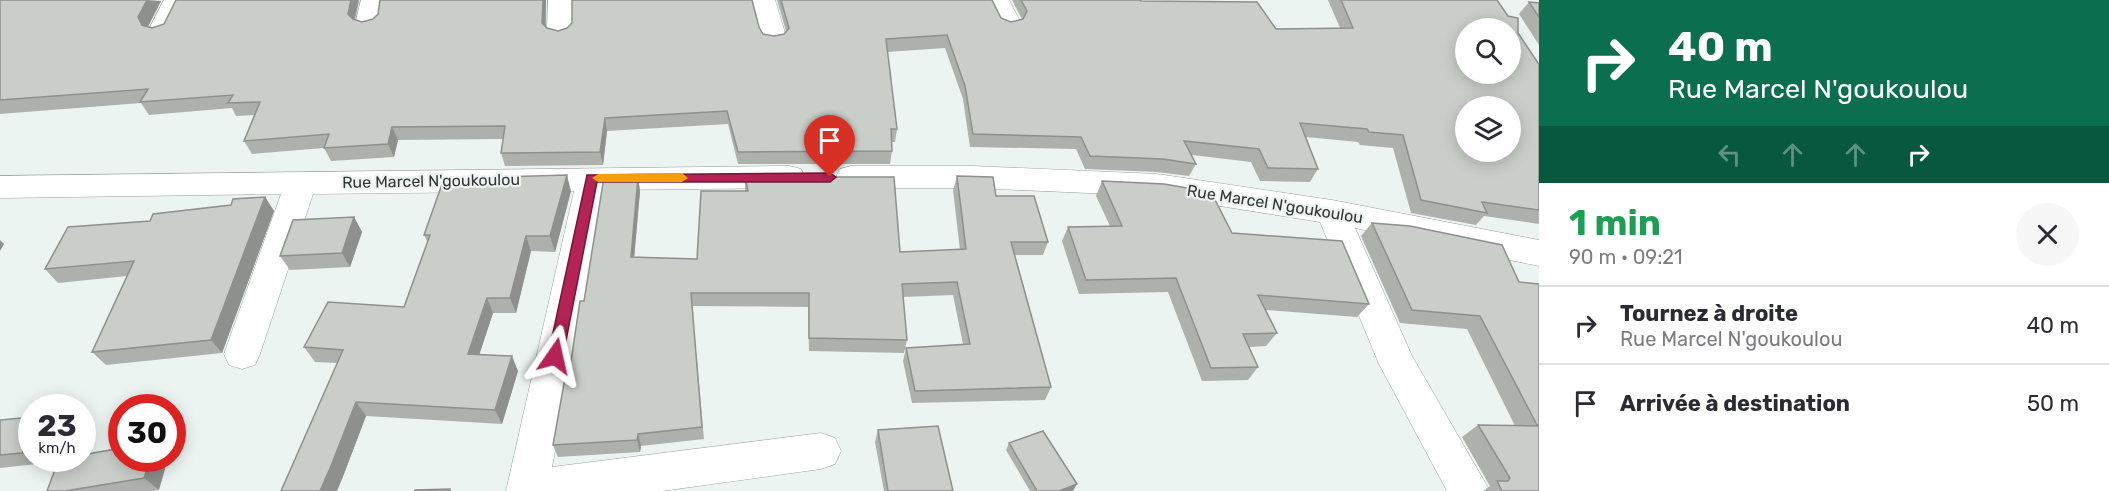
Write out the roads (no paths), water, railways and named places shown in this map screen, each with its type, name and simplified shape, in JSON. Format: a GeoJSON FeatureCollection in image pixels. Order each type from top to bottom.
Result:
{"type":"FeatureCollection","features":[{"type":"Feature","properties":{"kind":"street"},"geometry":{"type":"LineString","coordinates":[[161,31],[176,0]]}},
{"type":"Feature","properties":{"kind":"street"},"geometry":{"type":"LineString","coordinates":[[368,26],[373,0]]}},
{"type":"Feature","properties":{"kind":"street"},"geometry":{"type":"LineString","coordinates":[[560,0],[560,34]]}},
{"type":"Feature","properties":{"kind":"street"},"geometry":{"type":"LineString","coordinates":[[763,0],[774,39]]}},
{"type":"Feature","properties":{"kind":"street"},"geometry":{"type":"LineString","coordinates":[[997,0],[1009,25]]}},
{"type":"Feature","properties":{"kind":"street","name":"Rue Marcel N'goukoulou"},"geometry":{"type":"LineString","coordinates":[[0,187],[592,178],[973,177],[1145,184],[1332,212],[1539,253]]}},
{"type":"Feature","properties":{"kind":"street"},"geometry":{"type":"LineString","coordinates":[[592,178],[528,490],[821,451]]}},
{"type":"Feature","properties":{"kind":"street"},"geometry":{"type":"LineString","coordinates":[[242,354],[301,183]]}},
{"type":"Feature","properties":{"kind":"street"},"geometry":{"type":"LineString","coordinates":[[1332,212],[1397,364],[1469,491]]}}]}
